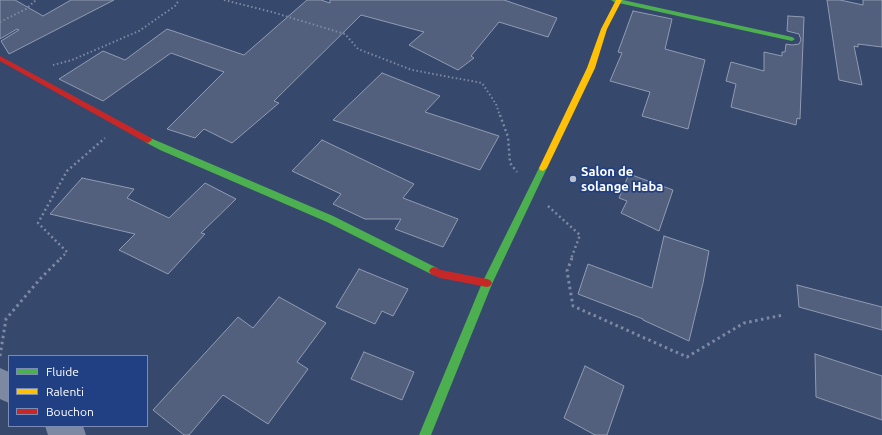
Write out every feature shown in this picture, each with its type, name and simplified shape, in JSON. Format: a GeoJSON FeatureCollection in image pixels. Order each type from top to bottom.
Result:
{"type":"FeatureCollection","features":[{"type":"Feature","properties":{"kind":"street"},"geometry":{"type":"LineString","coordinates":[[425,435],[487,283],[591,68],[604,29],[617,0],[792,39]]}},
{"type":"Feature","properties":{"kind":"street"},"geometry":{"type":"LineString","coordinates":[[0,58],[163,148],[330,218],[440,274],[487,283]]}},
{"type":"Feature","properties":{"kind":"street"},"geometry":{"type":"LineString","coordinates":[[61,427],[72,435]]}},
{"type":"Feature","properties":{"kind":"path"},"geometry":{"type":"LineString","coordinates":[[0,22],[26,8],[36,0]]}},
{"type":"Feature","properties":{"kind":"path"},"geometry":{"type":"LineString","coordinates":[[26,72],[72,60],[139,31],[175,6],[179,0]]}},
{"type":"Feature","properties":{"kind":"path"},"geometry":{"type":"LineString","coordinates":[[0,356],[6,320],[40,279],[67,252],[38,223],[67,170],[120,125]]}},
{"type":"Feature","properties":{"kind":"building"},"geometry":{"type":"Polygon","coordinates":[[[0,0],[15,0],[43,16],[71,0],[114,0],[9,54],[1,41],[19,30],[17,29],[0,39],[0,0]]]}},
{"type":"Feature","properties":{"kind":"building"},"geometry":{"type":"Polygon","coordinates":[[[307,0],[321,0],[330,3],[330,0],[504,0],[557,18],[548,37],[499,22],[471,56],[474,58],[458,70],[409,45],[424,32],[361,15],[274,101],[279,103],[232,143],[204,129],[195,138],[167,129],[224,72],[171,53],[103,101],[59,79],[103,51],[125,60],[167,29],[244,55],[307,0]]]}},
{"type":"Feature","properties":{"kind":"building"},"geometry":{"type":"Polygon","coordinates":[[[827,0],[840,0],[863,5],[863,0],[882,0],[882,47],[858,44],[858,47],[854,46],[862,85],[839,80],[827,0]]]}},
{"type":"Feature","properties":{"kind":"building"},"geometry":{"type":"Polygon","coordinates":[[[633,11],[672,19],[665,49],[705,60],[688,129],[642,116],[650,92],[610,81],[622,53],[618,52],[633,11]]]}},
{"type":"Feature","properties":{"kind":"building"},"geometry":{"type":"Polygon","coordinates":[[[788,16],[804,17],[800,119],[797,118],[796,125],[731,107],[736,84],[726,81],[731,62],[764,71],[764,52],[782,56],[782,52],[785,52],[786,44],[799,44],[801,40],[799,34],[787,31],[788,16]]]}},
{"type":"Feature","properties":{"kind":"building"},"geometry":{"type":"Polygon","coordinates":[[[382,73],[440,96],[425,112],[499,136],[480,170],[333,120],[382,73]]]}},
{"type":"Feature","properties":{"kind":"building"},"geometry":{"type":"Polygon","coordinates":[[[322,140],[414,184],[403,198],[458,219],[443,247],[395,229],[401,219],[365,219],[333,204],[341,194],[292,171],[322,140]]]}},
{"type":"Feature","properties":{"kind":"building"},"geometry":{"type":"Polygon","coordinates":[[[629,174],[673,190],[659,231],[621,213],[627,201],[619,198],[629,174]]]}},
{"type":"Feature","properties":{"kind":"building"},"geometry":{"type":"Polygon","coordinates":[[[82,178],[134,189],[127,198],[169,218],[205,183],[236,199],[201,233],[205,234],[168,274],[119,250],[135,234],[50,214],[82,178]]]}},
{"type":"Feature","properties":{"kind":"building"},"geometry":{"type":"Polygon","coordinates":[[[664,236],[709,251],[689,341],[643,319],[578,294],[588,264],[652,288],[664,236]]]}},
{"type":"Feature","properties":{"kind":"building"},"geometry":{"type":"Polygon","coordinates":[[[359,269],[408,289],[393,316],[382,311],[375,324],[336,307],[359,269]]]}},
{"type":"Feature","properties":{"kind":"building"},"geometry":{"type":"Polygon","coordinates":[[[797,285],[882,307],[882,330],[799,307],[797,285]]]}},
{"type":"Feature","properties":{"kind":"building"},"geometry":{"type":"Polygon","coordinates":[[[279,297],[326,323],[297,362],[308,369],[268,424],[223,395],[189,435],[184,435],[153,410],[238,317],[253,328],[279,297]]]}},
{"type":"Feature","properties":{"kind":"building"},"geometry":{"type":"Polygon","coordinates":[[[364,352],[414,372],[402,400],[351,379],[364,352]]]}},
{"type":"Feature","properties":{"kind":"building"},"geometry":{"type":"Polygon","coordinates":[[[815,354],[882,376],[882,420],[816,397],[815,354]]]}},
{"type":"Feature","properties":{"kind":"building"},"geometry":{"type":"Polygon","coordinates":[[[585,366],[624,386],[607,435],[595,435],[564,418],[585,366]]]}},
{"type":"Feature","properties":{"kind":"traffic: fast"},"geometry":{"type":"LineString","coordinates":[[614,0],[792,39]]}},
{"type":"Feature","properties":{"kind":"traffic: fast"},"geometry":{"type":"LineString","coordinates":[[148,140],[163,148],[330,219],[434,271]]}},
{"type":"Feature","properties":{"kind":"traffic: fast"},"geometry":{"type":"LineString","coordinates":[[425,435],[487,283],[543,168]]}},
{"type":"Feature","properties":{"kind":"traffic: slow"},"geometry":{"type":"LineString","coordinates":[[543,168],[591,68],[604,29],[619,0]]}},
{"type":"Feature","properties":{"kind":"traffic: jam"},"geometry":{"type":"LineString","coordinates":[[0,58],[148,140]]}},
{"type":"Feature","properties":{"kind":"traffic: jam"},"geometry":{"type":"LineString","coordinates":[[434,271],[440,274],[487,283]]}},
{"type":"Feature","properties":{"kind":"place","name":"Salon de solange Haba"},"geometry":{"type":"Point","coordinates":[573,179]}}]}
